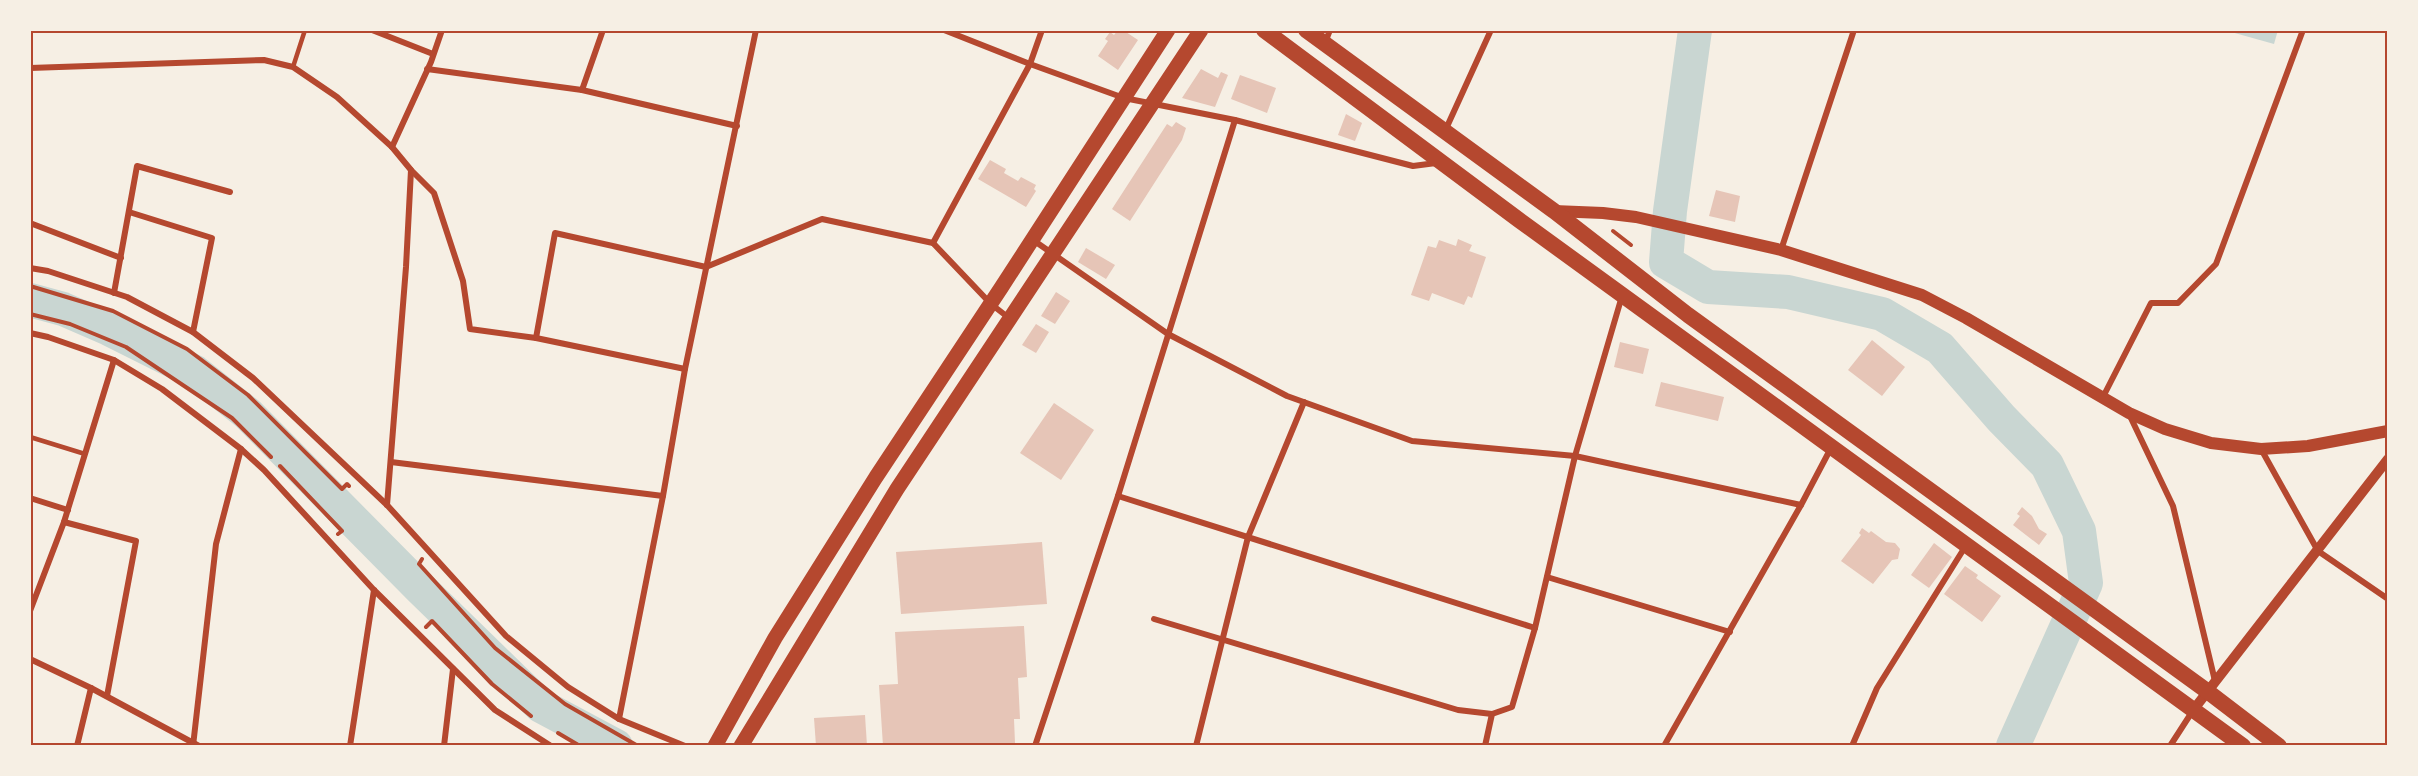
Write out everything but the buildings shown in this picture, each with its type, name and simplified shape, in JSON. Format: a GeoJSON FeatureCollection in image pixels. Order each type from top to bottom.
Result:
{"type":"FeatureCollection","features":[{"type":"Feature","properties":{"kind":"highway"},"geometry":{"type":"LineString","coordinates":[[1264,30],[1622,296],[2046,601],[2243,746]]}},
{"type":"Feature","properties":{"kind":"highway"},"geometry":{"type":"LineString","coordinates":[[1306,30],[1327,37],[1445,131],[1554,210],[1688,315],[2095,610],[2211,686],[2279,746]]}},
{"type":"Feature","properties":{"kind":"main road"},"geometry":{"type":"LineString","coordinates":[[715,746],[775,638],[869,487],[1033,240],[1168,30]]}},
{"type":"Feature","properties":{"kind":"main road"},"geometry":{"type":"LineString","coordinates":[[741,746],[897,489],[1052,252],[1202,30]]}},
{"type":"Feature","properties":{"kind":"main road"},"geometry":{"type":"LineString","coordinates":[[1554,210],[1636,217],[1781,250],[1922,295],[1966,318],[2129,413],[2165,429],[2211,443],[2261,449],[2308,446],[2388,431]]}},
{"type":"Feature","properties":{"kind":"street"},"geometry":{"type":"LineString","coordinates":[[372,30],[433,54]]}},
{"type":"Feature","properties":{"kind":"street"},"geometry":{"type":"LineString","coordinates":[[392,147],[442,30]]}},
{"type":"Feature","properties":{"kind":"street"},"geometry":{"type":"LineString","coordinates":[[582,90],[603,30]]}},
{"type":"Feature","properties":{"kind":"street"},"geometry":{"type":"LineString","coordinates":[[619,718],[663,496],[685,369],[756,30]]}},
{"type":"Feature","properties":{"kind":"street"},"geometry":{"type":"LineString","coordinates":[[944,30],[1124,98],[1235,120],[1413,166],[1443,163]]}},
{"type":"Feature","properties":{"kind":"street"},"geometry":{"type":"LineString","coordinates":[[933,243],[1030,64],[1042,30]]}},
{"type":"Feature","properties":{"kind":"street"},"geometry":{"type":"LineString","coordinates":[[1445,131],[1491,30]]}},
{"type":"Feature","properties":{"kind":"street"},"geometry":{"type":"LineString","coordinates":[[1781,250],[1854,30]]}},
{"type":"Feature","properties":{"kind":"street"},"geometry":{"type":"LineString","coordinates":[[2103,397],[2151,303],[2178,303],[2216,264],[2303,30]]}},
{"type":"Feature","properties":{"kind":"street"},"geometry":{"type":"LineString","coordinates":[[30,68],[264,60],[293,67],[337,97],[392,147],[434,193],[463,281],[470,330],[536,338],[685,369]]}},
{"type":"Feature","properties":{"kind":"street"},"geometry":{"type":"LineString","coordinates":[[427,69],[582,90],[737,126]]}},
{"type":"Feature","properties":{"kind":"street"},"geometry":{"type":"LineString","coordinates":[[1035,746],[1118,496],[1235,120]]}},
{"type":"Feature","properties":{"kind":"street"},"geometry":{"type":"LineString","coordinates":[[114,293],[138,166],[230,192]]}},
{"type":"Feature","properties":{"kind":"street"},"geometry":{"type":"LineString","coordinates":[[387,505],[404,298],[411,170]]}},
{"type":"Feature","properties":{"kind":"street"},"geometry":{"type":"LineString","coordinates":[[129,212],[212,238],[193,332]]}},
{"type":"Feature","properties":{"kind":"street"},"geometry":{"type":"LineString","coordinates":[[536,338],[555,233],[706,267],[822,219],[933,243],[991,304],[1009,318]]}},
{"type":"Feature","properties":{"kind":"street"},"geometry":{"type":"LineString","coordinates":[[30,223],[121,258]]}},
{"type":"Feature","properties":{"kind":"street"},"geometry":{"type":"LineString","coordinates":[[1033,240],[1168,334],[1287,396],[1412,441],[1575,456],[1801,505]]}},
{"type":"Feature","properties":{"kind":"street"},"geometry":{"type":"LineString","coordinates":[[30,268],[127,297],[193,332],[253,378],[387,505],[506,636],[568,687],[619,718],[685,746]]}},
{"type":"Feature","properties":{"kind":"street"},"geometry":{"type":"LineString","coordinates":[[1154,619],[1458,710],[1492,714],[1512,707],[1535,628],[1575,456],[1622,296]]}},
{"type":"Feature","properties":{"kind":"street"},"geometry":{"type":"LineString","coordinates":[[30,333],[114,360],[162,389],[241,449],[264,470],[374,590],[495,710],[551,746]]}},
{"type":"Feature","properties":{"kind":"street"},"geometry":{"type":"LineString","coordinates":[[30,611],[64,522],[114,360]]}},
{"type":"Feature","properties":{"kind":"street"},"geometry":{"type":"LineString","coordinates":[[1196,746],[1248,537],[1304,402]]}},
{"type":"Feature","properties":{"kind":"street"},"geometry":{"type":"LineString","coordinates":[[2129,413],[2173,506],[2211,686]]}},
{"type":"Feature","properties":{"kind":"street"},"geometry":{"type":"LineString","coordinates":[[1664,746],[1730,632],[1832,446]]}},
{"type":"Feature","properties":{"kind":"street"},"geometry":{"type":"LineString","coordinates":[[30,659],[107,696],[195,745],[216,544],[241,449]]}},
{"type":"Feature","properties":{"kind":"street"},"geometry":{"type":"LineString","coordinates":[[2261,449],[2318,551],[2388,599]]}},
{"type":"Feature","properties":{"kind":"street"},"geometry":{"type":"LineString","coordinates":[[2170,746],[2211,686],[2388,459]]}},
{"type":"Feature","properties":{"kind":"street"},"geometry":{"type":"LineString","coordinates":[[391,462],[663,496]]}},
{"type":"Feature","properties":{"kind":"street"},"geometry":{"type":"LineString","coordinates":[[1118,496],[1535,628]]}},
{"type":"Feature","properties":{"kind":"street"},"geometry":{"type":"LineString","coordinates":[[30,498],[68,510]]}},
{"type":"Feature","properties":{"kind":"street"},"geometry":{"type":"LineString","coordinates":[[64,522],[136,542],[107,696]]}},
{"type":"Feature","properties":{"kind":"street"},"geometry":{"type":"LineString","coordinates":[[1852,746],[1877,688],[1967,544]]}},
{"type":"Feature","properties":{"kind":"street"},"geometry":{"type":"LineString","coordinates":[[1547,577],[1730,632]]}},
{"type":"Feature","properties":{"kind":"street"},"geometry":{"type":"LineString","coordinates":[[350,746],[374,590]]}},
{"type":"Feature","properties":{"kind":"street"},"geometry":{"type":"LineString","coordinates":[[444,746],[453,669]]}},
{"type":"Feature","properties":{"kind":"street"},"geometry":{"type":"LineString","coordinates":[[77,746],[91,688]]}},
{"type":"Feature","properties":{"kind":"street"},"geometry":{"type":"LineString","coordinates":[[1485,746],[1492,714]]}},
{"type":"Feature","properties":{"kind":"lane"},"geometry":{"type":"LineString","coordinates":[[293,67],[305,30]]}},
{"type":"Feature","properties":{"kind":"lane"},"geometry":{"type":"LineString","coordinates":[[30,437],[85,454]]}},
{"type":"Feature","properties":{"kind":"path"},"geometry":{"type":"LineString","coordinates":[[1604,224],[1631,245]]}},
{"type":"Feature","properties":{"kind":"path"},"geometry":{"type":"LineString","coordinates":[[30,286],[113,310],[188,349],[248,395],[342,489],[347,484]]}},
{"type":"Feature","properties":{"kind":"path"},"geometry":{"type":"LineString","coordinates":[[30,314],[70,324],[126,347],[232,418],[342,531],[334,537]]}},
{"type":"Feature","properties":{"kind":"path"},"geometry":{"type":"LineString","coordinates":[[432,621],[492,684],[536,720]]}},
{"type":"Feature","properties":{"kind":"path"},"geometry":{"type":"LineString","coordinates":[[554,731],[580,746]]}},
{"type":"Feature","properties":{"kind":"shaded area"},"geometry":{"type":"Polygon","coordinates":[[[2224,30],[2278,30],[2274,44],[2224,30]]]}},
{"type":"Feature","properties":{"kind":"waterway"},"geometry":{"type":"LineString","coordinates":[[1695,30],[1670,211],[1666,262],[1708,287],[1788,292],[1882,314],[1940,348],[2001,418],[2047,465],[2079,531],[2086,583],[2013,746]]}},
{"type":"Feature","properties":{"kind":"waterway"},"geometry":{"type":"LineString","coordinates":[[30,300],[63,309],[109,329],[195,372],[248,414],[420,588],[541,706],[616,746]]}}]}
